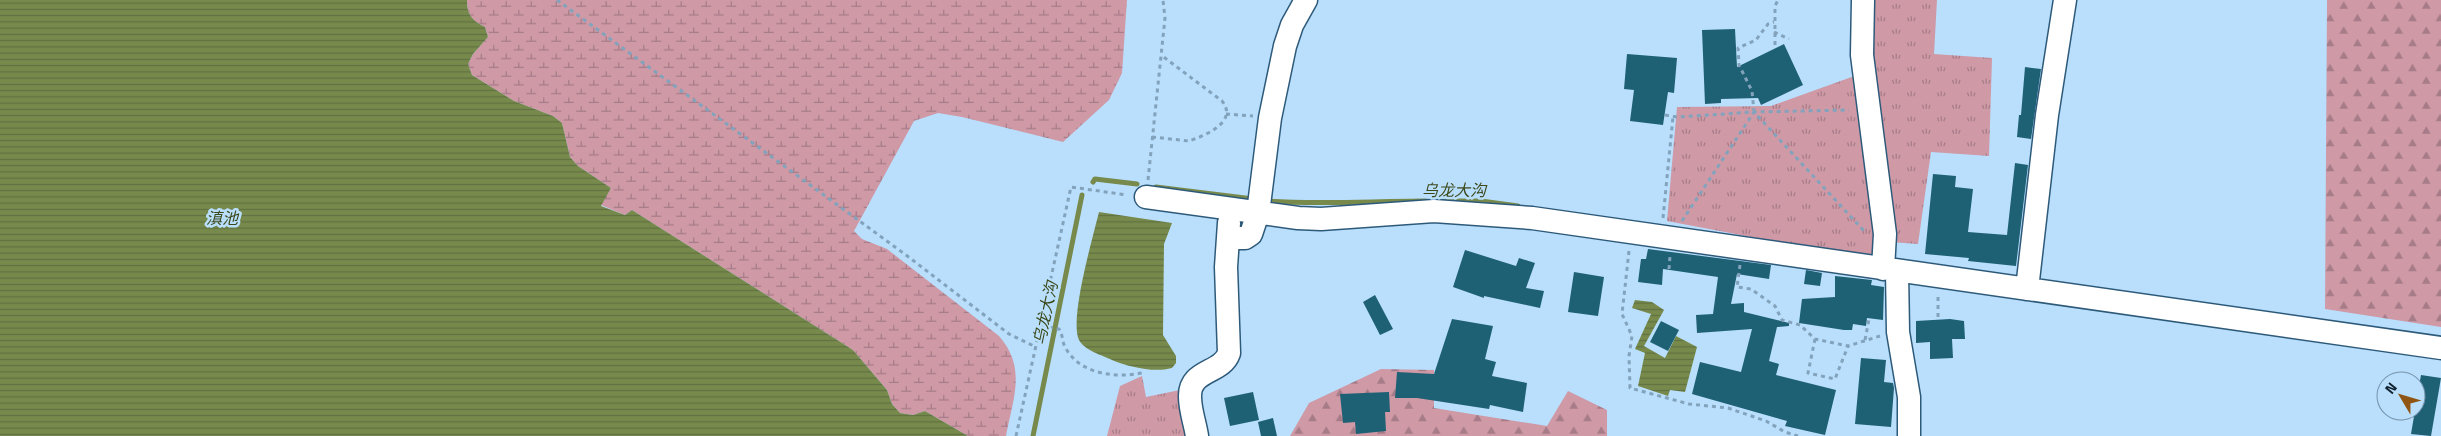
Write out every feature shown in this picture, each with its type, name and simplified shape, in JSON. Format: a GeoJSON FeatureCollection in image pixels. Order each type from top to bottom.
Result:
{"type":"FeatureCollection","features":[{"type":"Feature","properties":{"kind":"street"},"geometry":{"type":"LineString","coordinates":[[1228,238],[1240,239],[1251,234],[1258,213],[1270,118],[1285,46],[1292,25],[1306,0]]}},
{"type":"Feature","properties":{"kind":"street"},"geometry":{"type":"LineString","coordinates":[[1863,0],[1862,55],[1888,264],[1909,397],[1909,436]]}},
{"type":"Feature","properties":{"kind":"street"},"geometry":{"type":"LineString","coordinates":[[2027,289],[2047,115],[2065,0]]}},
{"type":"Feature","properties":{"kind":"street"},"geometry":{"type":"LineString","coordinates":[[1146,198],[1230,210],[1321,219],[1434,211],[1483,213],[1629,232],[1667,229],[1888,264],[2027,289],[2310,322],[2332,338],[2441,348]]}},
{"type":"Feature","properties":{"kind":"street"},"geometry":{"type":"LineString","coordinates":[[1197,436],[1190,390],[1199,376],[1220,366],[1226,361],[1229,353],[1226,266],[1230,210]]}},
{"type":"Feature","properties":{"kind":"path"},"geometry":{"type":"LineString","coordinates":[[557,0],[898,250],[1009,334],[1036,347]]}},
{"type":"Feature","properties":{"kind":"path"},"geometry":{"type":"LineString","coordinates":[[1016,436],[1071,187],[1146,198],[1163,40],[1164,0]]}},
{"type":"Feature","properties":{"kind":"path"},"geometry":{"type":"LineString","coordinates":[[1775,45],[1775,6],[1778,0]]}},
{"type":"Feature","properties":{"kind":"path"},"geometry":{"type":"LineString","coordinates":[[1774,22],[1768,24],[1756,40],[1738,48],[1739,66],[1752,91],[1754,112],[1888,264]]}},
{"type":"Feature","properties":{"kind":"path"},"geometry":{"type":"LineString","coordinates":[[1774,32],[1789,39]]}},
{"type":"Feature","properties":{"kind":"path"},"geometry":{"type":"LineString","coordinates":[[1152,136],[1189,141],[1217,128],[1226,114],[1222,101],[1161,55]]}},
{"type":"Feature","properties":{"kind":"path"},"geometry":{"type":"LineString","coordinates":[[1666,116],[1869,110]]}},
{"type":"Feature","properties":{"kind":"path"},"geometry":{"type":"LineString","coordinates":[[1667,229],[1754,112]]}},
{"type":"Feature","properties":{"kind":"path"},"geometry":{"type":"LineString","coordinates":[[1226,114],[1270,118]]}},
{"type":"Feature","properties":{"kind":"path"},"geometry":{"type":"LineString","coordinates":[[1667,229],[1673,117]]}},
{"type":"Feature","properties":{"kind":"path"},"geometry":{"type":"LineString","coordinates":[[1629,232],[1630,255],[1622,314],[1632,336],[1629,356],[1630,388],[1689,404],[1728,408],[1766,421],[1785,432],[1798,436]]}},
{"type":"Feature","properties":{"kind":"path"},"geometry":{"type":"LineString","coordinates":[[1737,287],[1751,288],[1775,306],[1782,320],[1800,325],[1815,339],[1848,346],[1898,332]]}},
{"type":"Feature","properties":{"kind":"path"},"geometry":{"type":"LineString","coordinates":[[1865,341],[1869,319]]}},
{"type":"Feature","properties":{"kind":"path"},"geometry":{"type":"LineString","coordinates":[[1041,325],[1059,329],[1065,346],[1084,365],[1109,376],[1123,377],[1142,373]]}},
{"type":"Feature","properties":{"kind":"path"},"geometry":{"type":"LineString","coordinates":[[1815,339],[1808,373],[1835,379],[1848,346]]}},
{"type":"Feature","properties":{"kind":"green space"},"geometry":{"type":"Polygon","coordinates":[[[467,0],[1127,0],[1122,73],[1109,100],[1063,142],[962,117],[938,113],[914,121],[854,231],[862,239],[887,249],[999,336],[1008,348],[1013,360],[1016,384],[1006,436],[968,436],[925,411],[913,415],[900,413],[892,404],[887,390],[853,350],[632,210],[625,215],[601,205],[611,188],[578,166],[570,157],[562,123],[553,116],[514,101],[472,75],[468,64],[473,54],[488,37],[485,27],[477,22],[469,13],[467,0]]]}},
{"type":"Feature","properties":{"kind":"green space"},"geometry":{"type":"Polygon","coordinates":[[[1872,0],[1937,0],[1934,54],[1992,58],[1989,156],[1931,152],[1918,244],[1890,242],[1870,65],[1872,0]]]}},
{"type":"Feature","properties":{"kind":"green space"},"geometry":{"type":"Polygon","coordinates":[[[2327,0],[2441,0],[2441,327],[2325,309],[2327,0]]]}},
{"type":"Feature","properties":{"kind":"green space"},"geometry":{"type":"Polygon","coordinates":[[[1860,74],[1878,261],[1667,221],[1677,107],[1771,106],[1860,74]]]}},
{"type":"Feature","properties":{"kind":"green space"},"geometry":{"type":"Polygon","coordinates":[[[1381,369],[1434,370],[1434,408],[1547,426],[1568,391],[1607,410],[1607,436],[1290,436],[1309,403],[1381,369]]]}},
{"type":"Feature","properties":{"kind":"green space"},"geometry":{"type":"Polygon","coordinates":[[[1142,376],[1146,397],[1180,390],[1190,436],[1107,436],[1120,386],[1142,376]]]}},
{"type":"Feature","properties":{"kind":"water","name":"滇池"},"geometry":{"type":"Polygon","coordinates":[[[0,0],[467,0],[469,13],[477,22],[485,27],[488,37],[473,54],[468,64],[472,75],[514,101],[553,116],[562,123],[570,157],[578,166],[611,188],[601,206],[625,215],[632,210],[853,350],[887,390],[892,404],[900,413],[913,415],[925,411],[968,436],[0,436],[0,0]]]}},
{"type":"Feature","properties":{"kind":"water"},"geometry":{"type":"Polygon","coordinates":[[[1099,212],[1172,223],[1164,244],[1163,335],[1176,356],[1176,363],[1172,368],[1150,370],[1126,365],[1089,350],[1079,340],[1077,315],[1079,297],[1099,212]]]}},
{"type":"Feature","properties":{"kind":"water"},"geometry":{"type":"Polygon","coordinates":[[[1635,300],[1652,302],[1664,310],[1644,346],[1665,358],[1676,336],[1697,347],[1685,392],[1670,390],[1668,396],[1638,386],[1645,353],[1635,349],[1651,314],[1632,308],[1635,300]]]}},
{"type":"Feature","properties":{"kind":"building"},"geometry":{"type":"Polygon","coordinates":[[[1735,29],[1737,67],[1784,44],[1803,85],[1761,105],[1758,98],[1721,99],[1721,103],[1705,104],[1702,30],[1735,29]]]}},
{"type":"Feature","properties":{"kind":"building"},"geometry":{"type":"Polygon","coordinates":[[[1627,54],[1677,58],[1674,93],[1668,92],[1663,125],[1630,121],[1634,90],[1624,89],[1627,54]]]}},
{"type":"Feature","properties":{"kind":"building"},"geometry":{"type":"Polygon","coordinates":[[[2025,67],[2041,69],[2031,139],[2017,137],[2025,67]]]}},
{"type":"Feature","properties":{"kind":"building"},"geometry":{"type":"Polygon","coordinates":[[[2015,163],[2028,165],[2016,266],[1968,261],[1969,258],[1925,254],[1933,174],[1956,176],[1955,187],[1973,189],[1968,232],[2007,235],[2015,163]]]}},
{"type":"Feature","properties":{"kind":"building"},"geometry":{"type":"Polygon","coordinates":[[[1648,249],[1771,265],[1769,279],[1737,274],[1731,304],[1744,303],[1744,312],[1789,323],[1789,326],[1777,327],[1769,361],[1779,364],[1776,375],[1836,390],[1825,435],[1785,426],[1787,421],[1692,394],[1700,362],[1741,372],[1752,329],[1697,333],[1696,315],[1713,314],[1718,277],[1663,269],[1662,285],[1638,282],[1641,259],[1646,259],[1648,249]]]}},
{"type":"Feature","properties":{"kind":"building"},"geometry":{"type":"Polygon","coordinates":[[[1465,250],[1516,266],[1519,258],[1535,263],[1526,288],[1544,291],[1540,308],[1484,296],[1484,298],[1453,287],[1465,250]]]}},
{"type":"Feature","properties":{"kind":"building"},"geometry":{"type":"Polygon","coordinates":[[[1806,270],[1822,273],[1820,286],[1804,284],[1806,270]]]}},
{"type":"Feature","properties":{"kind":"building"},"geometry":{"type":"Polygon","coordinates":[[[1574,272],[1604,277],[1598,316],[1568,312],[1574,272]]]}},
{"type":"Feature","properties":{"kind":"building"},"geometry":{"type":"Polygon","coordinates":[[[1835,276],[1872,280],[1871,285],[1884,287],[1883,320],[1867,318],[1866,326],[1853,324],[1852,330],[1799,323],[1802,299],[1835,297],[1835,276]]]}},
{"type":"Feature","properties":{"kind":"building"},"geometry":{"type":"Polygon","coordinates":[[[1375,295],[1393,329],[1380,335],[1363,302],[1375,295]]]}},
{"type":"Feature","properties":{"kind":"building"},"geometry":{"type":"Polygon","coordinates":[[[1452,319],[1493,326],[1485,359],[1496,362],[1492,376],[1527,383],[1523,412],[1490,405],[1489,409],[1417,398],[1395,398],[1397,372],[1434,374],[1452,319]]]}},
{"type":"Feature","properties":{"kind":"building"},"geometry":{"type":"Polygon","coordinates":[[[1950,319],[1964,321],[1965,339],[1952,339],[1953,358],[1930,359],[1930,342],[1916,343],[1916,321],[1950,319]]]}},
{"type":"Feature","properties":{"kind":"building"},"geometry":{"type":"Polygon","coordinates":[[[1661,321],[1679,330],[1668,351],[1650,342],[1661,321]]]}},
{"type":"Feature","properties":{"kind":"building"},"geometry":{"type":"Polygon","coordinates":[[[1861,358],[1886,360],[1884,382],[1893,383],[1894,388],[1891,427],[1855,424],[1861,358]]]}},
{"type":"Feature","properties":{"kind":"building"},"geometry":{"type":"Polygon","coordinates":[[[2426,376],[2441,378],[2431,436],[2411,434],[2413,421],[2426,421],[2426,376]]]}},
{"type":"Feature","properties":{"kind":"building"},"geometry":{"type":"Polygon","coordinates":[[[1253,392],[1259,420],[1230,426],[1224,398],[1253,392]]]}},
{"type":"Feature","properties":{"kind":"building"},"geometry":{"type":"Polygon","coordinates":[[[1389,392],[1390,412],[1385,412],[1386,431],[1356,434],[1355,422],[1343,423],[1340,394],[1389,392]]]}},
{"type":"Feature","properties":{"kind":"building"},"geometry":{"type":"Polygon","coordinates":[[[1273,418],[1277,436],[1261,436],[1258,422],[1273,418]]]}},
{"type":"Feature","properties":{"kind":"waterway","name":"乌龙大沟"},"geometry":{"type":"LineString","coordinates":[[1093,182],[1095,179],[1137,184]]}},
{"type":"Feature","properties":{"kind":"waterway","name":"乌龙大沟"},"geometry":{"type":"LineString","coordinates":[[1156,187],[1253,199]]}},
{"type":"Feature","properties":{"kind":"waterway","name":"乌龙大沟"},"geometry":{"type":"LineString","coordinates":[[1033,436],[1082,195]]}},
{"type":"Feature","properties":{"kind":"waterway","name":"乌龙大沟"},"geometry":{"type":"LineString","coordinates":[[1266,201],[1326,203],[1426,201]]}},
{"type":"Feature","properties":{"kind":"waterway","name":"乌龙大沟"},"geometry":{"type":"LineString","coordinates":[[1444,201],[1481,201],[1518,206]]}}]}
